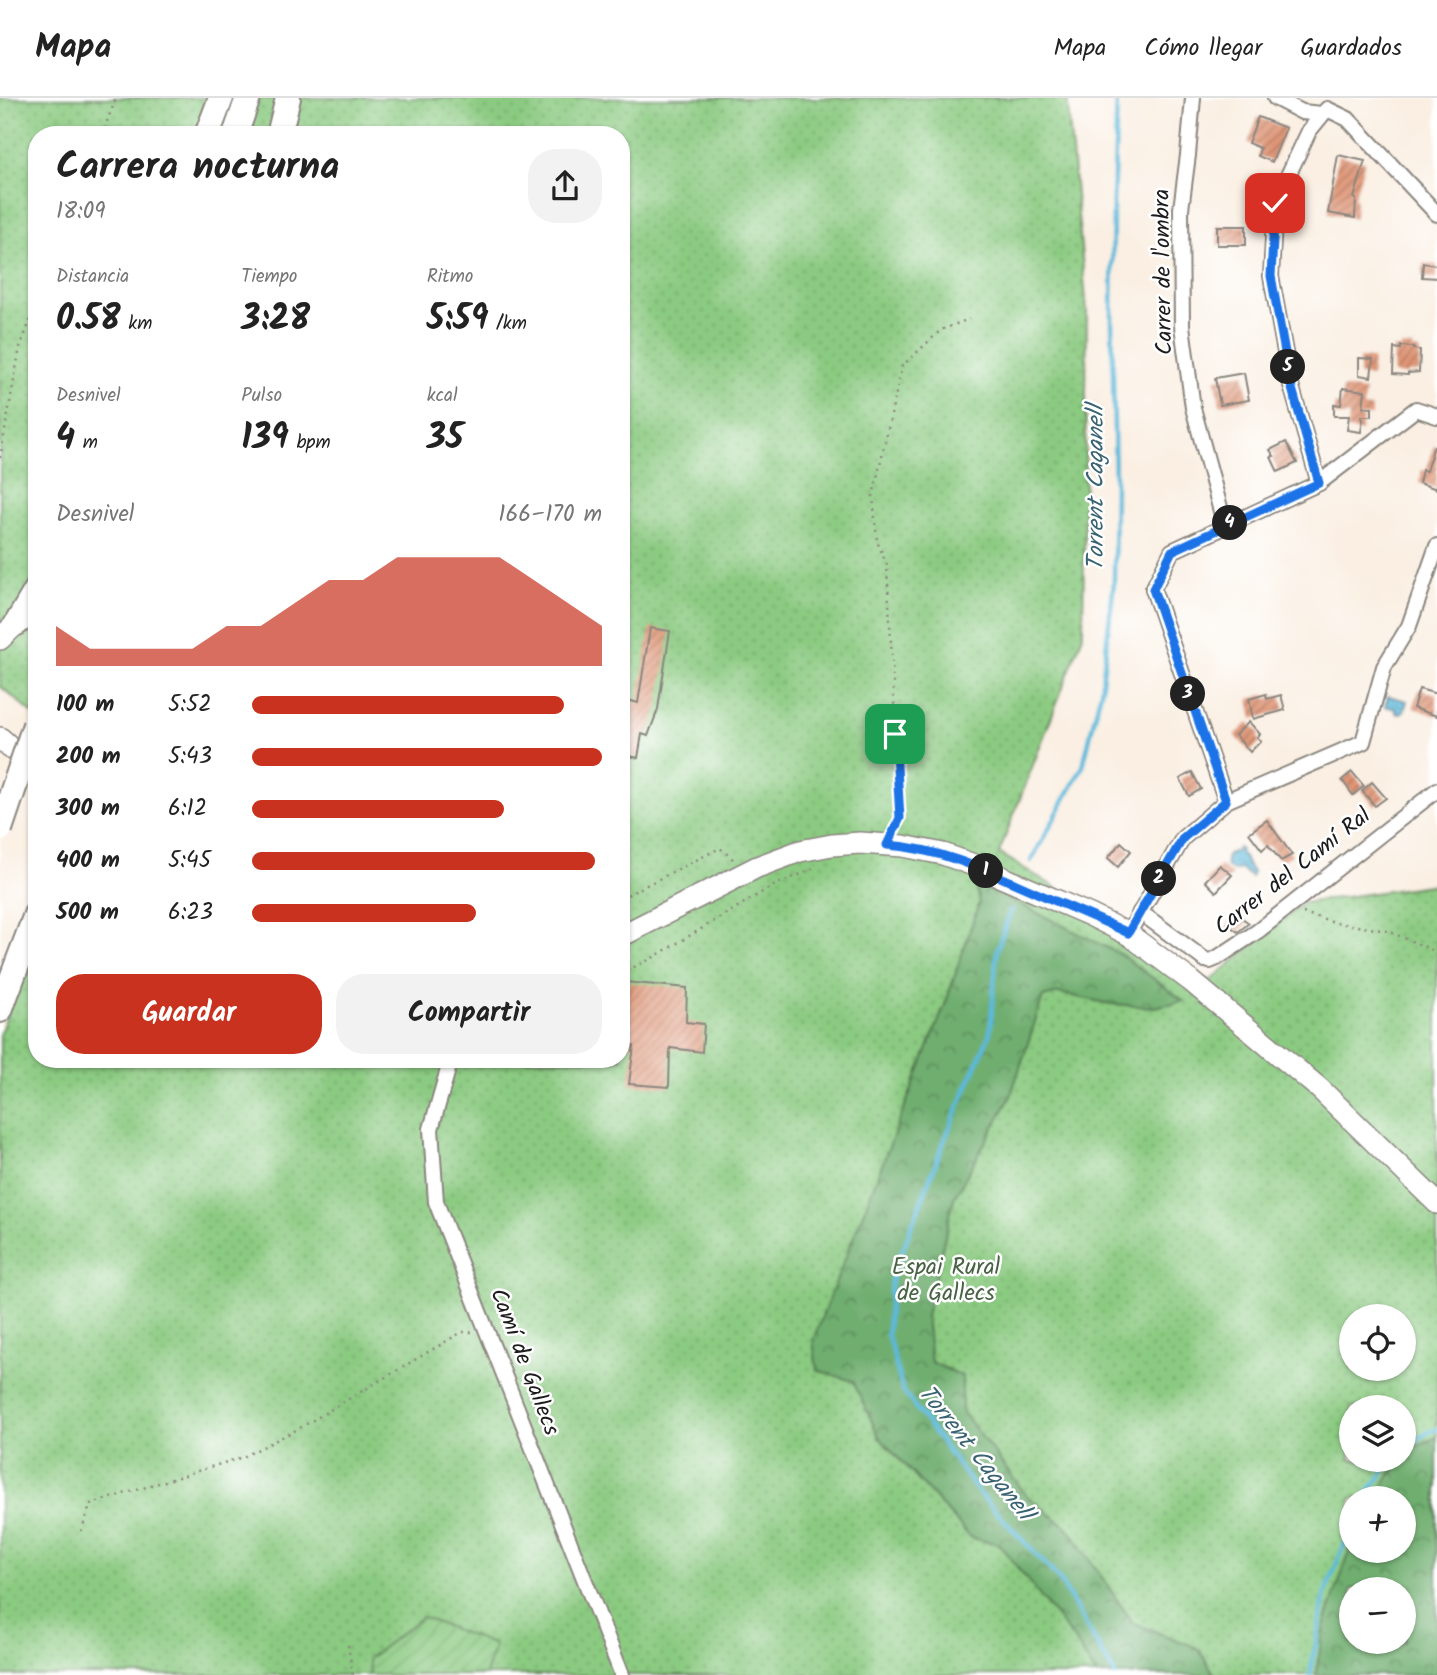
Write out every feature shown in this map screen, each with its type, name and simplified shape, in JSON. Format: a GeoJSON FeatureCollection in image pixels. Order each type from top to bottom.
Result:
{"type":"FeatureCollection","features":[{"type":"Feature","properties":{"kind":"highway"},"geometry":{"type":"LineString","coordinates":[[210,126],[221,98]]}},
{"type":"Feature","properties":{"kind":"highway"},"geometry":{"type":"LineString","coordinates":[[238,126],[248,98]]}},
{"type":"Feature","properties":{"kind":"highway"},"geometry":{"type":"LineString","coordinates":[[281,126],[288,98]]}},
{"type":"Feature","properties":{"kind":"highway"},"geometry":{"type":"LineString","coordinates":[[18,625],[28,606]]}},
{"type":"Feature","properties":{"kind":"highway"},"geometry":{"type":"LineString","coordinates":[[0,829],[28,746]]}},
{"type":"Feature","properties":{"kind":"highway"},"geometry":{"type":"LineString","coordinates":[[0,1010],[28,936]]}},
{"type":"Feature","properties":{"kind":"main road"},"geometry":{"type":"LineString","coordinates":[[0,738],[18,754],[28,758]]}},
{"type":"Feature","properties":{"kind":"main road"},"geometry":{"type":"LineString","coordinates":[[630,931],[746,872],[800,851],[860,843],[902,846],[943,854],[1128,933],[1191,981],[1320,1089],[1437,1203]]}},
{"type":"Feature","properties":{"kind":"street","name":"Carrer de l'ombra"},"geometry":{"type":"LineString","coordinates":[[1193,98],[1181,209],[1182,326],[1193,408],[1225,526]]}},
{"type":"Feature","properties":{"kind":"street"},"geometry":{"type":"LineString","coordinates":[[1275,98],[1302,112],[1322,114]]}},
{"type":"Feature","properties":{"kind":"street"},"geometry":{"type":"LineString","coordinates":[[1319,483],[1291,385],[1271,276],[1275,203],[1309,131],[1327,109],[1348,118],[1437,214]]}},
{"type":"Feature","properties":{"kind":"street"},"geometry":{"type":"LineString","coordinates":[[1226,801],[1153,589],[1172,551],[1319,483],[1416,409],[1437,416]]}},
{"type":"Feature","properties":{"kind":"street"},"geometry":{"type":"LineString","coordinates":[[1128,933],[1183,838],[1226,801],[1363,742],[1384,667],[1409,626],[1437,547]]}},
{"type":"Feature","properties":{"kind":"street","name":"Carrer del Camí Ral"},"geometry":{"type":"LineString","coordinates":[[1140,912],[1199,956],[1210,961],[1258,931],[1437,790]]}},
{"type":"Feature","properties":{"kind":"street","name":"Camí de Gallecs"},"geometry":{"type":"LineString","coordinates":[[449,1068],[432,1129],[436,1202],[622,1675]]}},
{"type":"Feature","properties":{"kind":"path"},"geometry":{"type":"LineString","coordinates":[[105,126],[116,98]]}},
{"type":"Feature","properties":{"kind":"path"},"geometry":{"type":"LineString","coordinates":[[887,845],[900,818],[887,565],[877,541],[873,496],[902,366],[941,330],[969,319]]}},
{"type":"Feature","properties":{"kind":"path"},"geometry":{"type":"LineString","coordinates":[[0,458],[20,347],[28,326]]}},
{"type":"Feature","properties":{"kind":"path"},"geometry":{"type":"LineString","coordinates":[[630,969],[771,887],[836,858],[839,845]]}},
{"type":"Feature","properties":{"kind":"path"},"geometry":{"type":"LineString","coordinates":[[630,893],[720,848],[746,872]]}},
{"type":"Feature","properties":{"kind":"path"},"geometry":{"type":"LineString","coordinates":[[1285,908],[1338,923],[1388,930],[1437,952]]}},
{"type":"Feature","properties":{"kind":"path"},"geometry":{"type":"LineString","coordinates":[[81,1531],[91,1504],[243,1457],[298,1429],[462,1332],[487,1332]]}},
{"type":"Feature","properties":{"kind":"path"},"geometry":{"type":"LineString","coordinates":[[348,1645],[353,1675]]}},
{"type":"Feature","properties":{"kind":"green space","name":"Espai Rural de Gallecs"},"geometry":{"type":"Polygon","coordinates":[[[0,98],[1067,98],[1087,311],[1083,635],[999,853],[1210,981],[1303,903],[1437,884],[1437,1675],[0,1675],[0,1033],[28,961],[28,1068],[630,1068],[630,126],[28,126],[28,709],[0,686],[0,98]]]}},
{"type":"Feature","properties":{"kind":"green space"},"geometry":{"type":"Polygon","coordinates":[[[975,882],[1120,954],[1184,1001],[1154,1007],[1110,1004],[1059,993],[1043,997],[1010,1098],[954,1198],[926,1316],[931,1362],[962,1376],[962,1411],[1027,1496],[1069,1529],[1133,1623],[1198,1648],[1215,1675],[1096,1675],[1075,1641],[999,1544],[971,1538],[879,1437],[853,1381],[817,1370],[813,1340],[946,1002],[979,903],[975,882]]]}},
{"type":"Feature","properties":{"kind":"green space"},"geometry":{"type":"Polygon","coordinates":[[[1437,1437],[1437,1675],[1316,1675],[1323,1629],[1339,1582],[1339,1654],[1416,1654],[1416,1577],[1341,1577],[1346,1563],[1416,1563],[1416,1486],[1383,1486],[1392,1472],[1416,1472],[1417,1446],[1437,1437]]]}},
{"type":"Feature","properties":{"kind":"green space"},"geometry":{"type":"Polygon","coordinates":[[[422,1617],[495,1645],[485,1675],[370,1675],[368,1659],[422,1617]]]}},
{"type":"Feature","properties":{"kind":"water"},"geometry":{"type":"Polygon","coordinates":[[[1388,696],[1407,701],[1404,711],[1396,713],[1396,709],[1385,706],[1388,696]]]}},
{"type":"Feature","properties":{"kind":"water"},"geometry":{"type":"Polygon","coordinates":[[[1238,848],[1253,872],[1251,877],[1241,869],[1232,871],[1226,865],[1228,854],[1238,848]]]}},
{"type":"Feature","properties":{"kind":"building"},"geometry":{"type":"Polygon","coordinates":[[[1258,117],[1286,128],[1272,162],[1258,156],[1260,148],[1248,143],[1258,117]]]}},
{"type":"Feature","properties":{"kind":"building"},"geometry":{"type":"Polygon","coordinates":[[[1338,155],[1365,161],[1354,198],[1355,218],[1328,213],[1338,155]]]}},
{"type":"Feature","properties":{"kind":"building"},"geometry":{"type":"Polygon","coordinates":[[[1217,226],[1246,226],[1246,245],[1217,245],[1217,226]]]}},
{"type":"Feature","properties":{"kind":"building"},"geometry":{"type":"Polygon","coordinates":[[[1423,263],[1437,265],[1437,278],[1422,277],[1423,263]]]}},
{"type":"Feature","properties":{"kind":"building"},"geometry":{"type":"Polygon","coordinates":[[[1401,346],[1420,350],[1419,372],[1408,375],[1393,374],[1394,348],[1401,349],[1401,346]]]}},
{"type":"Feature","properties":{"kind":"building"},"geometry":{"type":"Polygon","coordinates":[[[1359,358],[1373,359],[1371,377],[1359,375],[1359,358]]]}},
{"type":"Feature","properties":{"kind":"building"},"geometry":{"type":"Polygon","coordinates":[[[1244,373],[1249,400],[1220,405],[1215,378],[1244,373]]]}},
{"type":"Feature","properties":{"kind":"building"},"geometry":{"type":"Polygon","coordinates":[[[1343,388],[1365,391],[1363,407],[1372,408],[1372,416],[1361,418],[1361,432],[1347,430],[1349,416],[1334,416],[1334,404],[1341,405],[1343,388]]]}},
{"type":"Feature","properties":{"kind":"building"},"geometry":{"type":"Polygon","coordinates":[[[1286,442],[1297,463],[1278,472],[1270,450],[1286,442]]]}},
{"type":"Feature","properties":{"kind":"building"},"geometry":{"type":"Polygon","coordinates":[[[1434,446],[1437,446],[1437,489],[1419,483],[1422,470],[1426,471],[1434,446]]]}},
{"type":"Feature","properties":{"kind":"building"},"geometry":{"type":"Polygon","coordinates":[[[650,628],[670,631],[658,709],[648,736],[642,734],[638,758],[630,756],[630,701],[638,703],[650,628]]]}},
{"type":"Feature","properties":{"kind":"building"},"geometry":{"type":"Polygon","coordinates":[[[1419,689],[1437,694],[1437,716],[1413,708],[1419,689]]]}},
{"type":"Feature","properties":{"kind":"building"},"geometry":{"type":"Polygon","coordinates":[[[1266,694],[1267,699],[1281,695],[1285,710],[1253,719],[1249,699],[1266,694]]]}},
{"type":"Feature","properties":{"kind":"building"},"geometry":{"type":"Polygon","coordinates":[[[1249,722],[1260,734],[1257,737],[1261,741],[1250,752],[1235,735],[1249,722]]]}},
{"type":"Feature","properties":{"kind":"building"},"geometry":{"type":"Polygon","coordinates":[[[1192,772],[1201,789],[1189,796],[1180,779],[1192,772]]]}},
{"type":"Feature","properties":{"kind":"building"},"geometry":{"type":"Polygon","coordinates":[[[1352,772],[1364,786],[1353,795],[1342,780],[1352,772]]]}},
{"type":"Feature","properties":{"kind":"building"},"geometry":{"type":"Polygon","coordinates":[[[1372,782],[1386,798],[1375,806],[1362,791],[1372,782]]]}},
{"type":"Feature","properties":{"kind":"building"},"geometry":{"type":"Polygon","coordinates":[[[1267,820],[1292,855],[1281,861],[1268,845],[1262,850],[1249,833],[1267,820]]]}},
{"type":"Feature","properties":{"kind":"building"},"geometry":{"type":"Polygon","coordinates":[[[1121,842],[1131,851],[1118,867],[1108,858],[1121,842]]]}},
{"type":"Feature","properties":{"kind":"building"},"geometry":{"type":"Polygon","coordinates":[[[1220,865],[1232,875],[1216,892],[1205,881],[1220,865]]]}},
{"type":"Feature","properties":{"kind":"building"},"geometry":{"type":"Polygon","coordinates":[[[1235,913],[1249,923],[1238,932],[1227,924],[1235,913]]]}},
{"type":"Feature","properties":{"kind":"building"},"geometry":{"type":"Polygon","coordinates":[[[630,982],[687,988],[686,1022],[704,1024],[702,1052],[670,1048],[669,1087],[629,1084],[634,1046],[630,1045],[630,982]]]}},
{"type":"Feature","properties":{"kind":"waterway","name":"Torrent Caganell"},"geometry":{"type":"LineString","coordinates":[[1031,861],[1083,766],[1101,691],[1114,582],[1112,321],[1117,98]]}},
{"type":"Feature","properties":{"kind":"waterway","name":"Torrent Caganell"},"geometry":{"type":"LineString","coordinates":[[1011,910],[997,950],[990,1033],[945,1139],[891,1280],[887,1333],[903,1391],[979,1493],[1059,1579],[1115,1675]]}},
{"type":"Feature","properties":{"kind":"waterway"},"geometry":{"type":"LineString","coordinates":[[1416,1441],[1437,1429]]}},
{"type":"Feature","properties":{"kind":"waterway"},"geometry":{"type":"LineString","coordinates":[[1373,1486],[1383,1472]]}},
{"type":"Feature","properties":{"kind":"waterway"},"geometry":{"type":"LineString","coordinates":[[1310,1675],[1325,1593],[1339,1558]]}},
{"type":"Feature","properties":{"kind":"route"},"geometry":{"type":"LineString","coordinates":[[895,734],[900,818],[887,845],[943,854],[971,864],[1128,933],[1183,838],[1226,801],[1153,589],[1172,551],[1319,483],[1291,385],[1271,276],[1275,203]]}}]}
